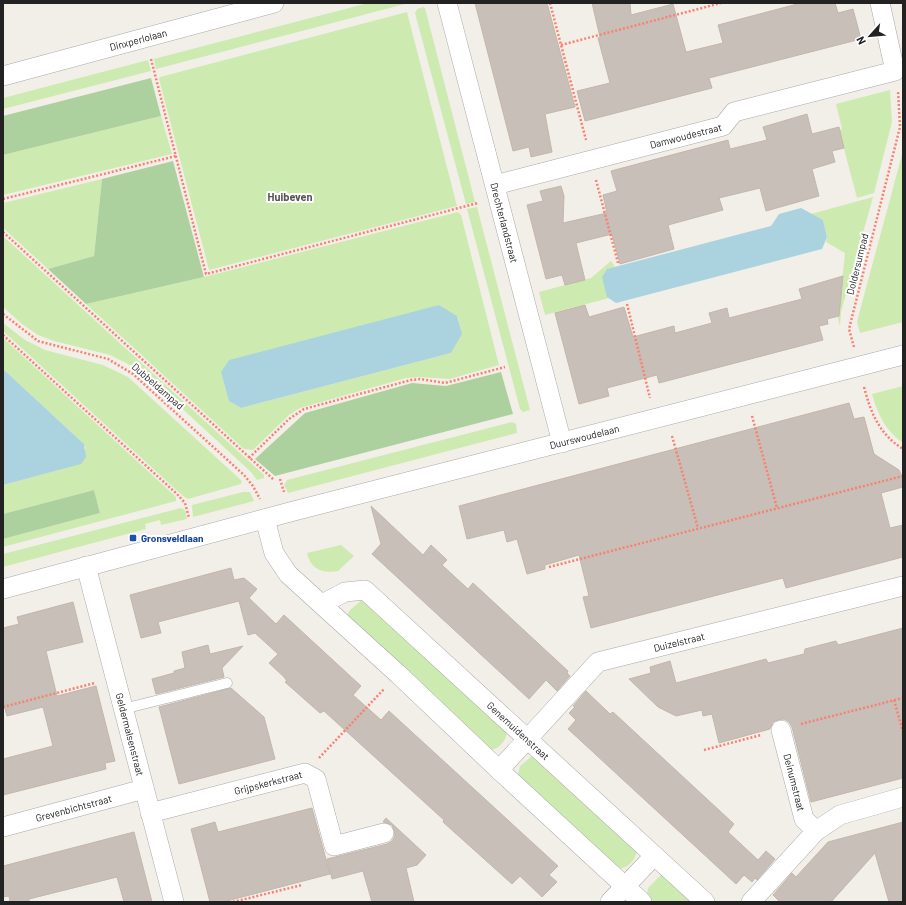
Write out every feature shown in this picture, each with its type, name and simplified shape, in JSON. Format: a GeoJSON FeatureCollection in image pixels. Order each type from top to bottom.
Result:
{"type":"FeatureCollection","features":[{"type":"Feature","properties":{"kind":"street","name":"Dinxperlolaan"},"geometry":{"type":"LineString","coordinates":[[3,76],[274,3]]}},
{"type":"Feature","properties":{"kind":"street","name":"Drechterlandstraat"},"geometry":{"type":"LineString","coordinates":[[447,3],[562,443]]}},
{"type":"Feature","properties":{"kind":"street"},"geometry":{"type":"LineString","coordinates":[[880,3],[895,71]]}},
{"type":"Feature","properties":{"kind":"street","name":"Damwoudestraat"},"geometry":{"type":"LineString","coordinates":[[496,190],[591,160],[723,126],[734,112],[895,71]]}},
{"type":"Feature","properties":{"kind":"street","name":"Duurswoudelaan"},"geometry":{"type":"LineString","coordinates":[[265,519],[903,355]]}},
{"type":"Feature","properties":{"kind":"street"},"geometry":{"type":"LineString","coordinates":[[3,589],[265,519],[274,553],[288,574],[398,674],[642,902]]}},
{"type":"Feature","properties":{"kind":"street","name":"Geldermalsenstraat"},"geometry":{"type":"LineString","coordinates":[[86,566],[174,902]]}},
{"type":"Feature","properties":{"kind":"street","name":"Duizelstraat"},"geometry":{"type":"LineString","coordinates":[[499,770],[598,662],[903,586]]}},
{"type":"Feature","properties":{"kind":"street","name":"Genemuidenstraat"},"geometry":{"type":"LineString","coordinates":[[322,604],[345,592],[365,590],[705,902]]}},
{"type":"Feature","properties":{"kind":"street","name":"Deinumstraat"},"geometry":{"type":"LineString","coordinates":[[781,730],[804,819],[816,831]]}},
{"type":"Feature","properties":{"kind":"street","name":"Grijpskerkstraat"},"geometry":{"type":"LineString","coordinates":[[150,813],[305,773],[316,779],[334,846],[384,833]]}},
{"type":"Feature","properties":{"kind":"street","name":"Grevenbichtstraat"},"geometry":{"type":"LineString","coordinates":[[3,827],[144,790]]}},
{"type":"Feature","properties":{"kind":"street"},"geometry":{"type":"LineString","coordinates":[[750,902],[816,831],[840,815],[903,798]]}},
{"type":"Feature","properties":{"kind":"street"},"geometry":{"type":"LineString","coordinates":[[610,902],[654,856]]}},
{"type":"Feature","properties":{"kind":"lane"},"geometry":{"type":"LineString","coordinates":[[123,709],[227,683]]}},
{"type":"Feature","properties":{"kind":"path"},"geometry":{"type":"LineString","coordinates":[[550,3],[618,263]]}},
{"type":"Feature","properties":{"kind":"path"},"geometry":{"type":"LineString","coordinates":[[561,45],[721,3]]}},
{"type":"Feature","properties":{"kind":"path"},"geometry":{"type":"LineString","coordinates":[[145,38],[206,274],[464,208],[496,190]]}},
{"type":"Feature","properties":{"kind":"path","name":"Doldersumpad"},"geometry":{"type":"LineString","coordinates":[[895,71],[898,83],[900,127],[849,329],[875,421],[885,435],[903,449]]}},
{"type":"Feature","properties":{"kind":"path"},"geometry":{"type":"LineString","coordinates":[[3,199],[176,156]]}},
{"type":"Feature","properties":{"kind":"path"},"geometry":{"type":"LineString","coordinates":[[3,232],[274,480]]}},
{"type":"Feature","properties":{"kind":"path"},"geometry":{"type":"LineString","coordinates":[[627,304],[661,417],[698,528]]}},
{"type":"Feature","properties":{"kind":"path","name":"Dubbeldampad"},"geometry":{"type":"LineString","coordinates":[[3,314],[38,341],[108,359],[133,374],[244,475],[259,496],[265,519]]}},
{"type":"Feature","properties":{"kind":"path"},"geometry":{"type":"LineString","coordinates":[[3,335],[185,503],[194,537]]}},
{"type":"Feature","properties":{"kind":"path"},"geometry":{"type":"LineString","coordinates":[[249,458],[290,419],[304,409],[411,380],[420,379],[445,383],[505,367]]}},
{"type":"Feature","properties":{"kind":"path"},"geometry":{"type":"LineString","coordinates":[[746,395],[777,508]]}},
{"type":"Feature","properties":{"kind":"path"},"geometry":{"type":"LineString","coordinates":[[549,567],[903,476]]}},
{"type":"Feature","properties":{"kind":"path"},"geometry":{"type":"LineString","coordinates":[[305,773],[398,674]]}},
{"type":"Feature","properties":{"kind":"path"},"geometry":{"type":"LineString","coordinates":[[3,707],[115,678]]}},
{"type":"Feature","properties":{"kind":"path"},"geometry":{"type":"LineString","coordinates":[[704,750],[903,698]]}},
{"type":"Feature","properties":{"kind":"path"},"geometry":{"type":"LineString","coordinates":[[894,700],[903,732]]}},
{"type":"Feature","properties":{"kind":"path"},"geometry":{"type":"LineString","coordinates":[[233,902],[302,885]]}},
{"type":"Feature","properties":{"kind":"green space"},"geometry":{"type":"Polygon","coordinates":[[[368,3],[405,4],[156,69],[154,59],[368,3]]]}},
{"type":"Feature","properties":{"kind":"green space"},"geometry":{"type":"Polygon","coordinates":[[[423,7],[425,8],[475,202],[466,204],[415,13],[417,9],[423,7]]]}},
{"type":"Feature","properties":{"kind":"green space"},"geometry":{"type":"Polygon","coordinates":[[[407,12],[457,206],[209,270],[159,79],[160,77],[407,12]]]}},
{"type":"Feature","properties":{"kind":"green space"},"geometry":{"type":"Polygon","coordinates":[[[148,60],[151,71],[3,109],[3,98],[148,60]]]}},
{"type":"Feature","properties":{"kind":"green space"},"geometry":{"type":"Polygon","coordinates":[[[151,78],[161,116],[3,155],[3,116],[151,78]]]}},
{"type":"Feature","properties":{"kind":"green space"},"geometry":{"type":"Polygon","coordinates":[[[890,90],[892,122],[874,193],[857,198],[839,130],[842,129],[836,104],[890,90]]]}},
{"type":"Feature","properties":{"kind":"green space"},"geometry":{"type":"Polygon","coordinates":[[[161,116],[172,154],[3,195],[3,155],[161,116]]]}},
{"type":"Feature","properties":{"kind":"green space"},"geometry":{"type":"Polygon","coordinates":[[[903,151],[903,322],[860,333],[857,322],[903,151]]]}},
{"type":"Feature","properties":{"kind":"green space"},"geometry":{"type":"Polygon","coordinates":[[[173,161],[204,277],[86,304],[48,269],[94,256],[102,179],[173,161]]]}},
{"type":"Feature","properties":{"kind":"green space"},"geometry":{"type":"Polygon","coordinates":[[[102,179],[94,256],[48,269],[3,228],[3,203],[102,179]]]}},
{"type":"Feature","properties":{"kind":"green space"},"geometry":{"type":"Polygon","coordinates":[[[873,197],[841,312],[840,326],[838,319],[845,253],[826,242],[827,237],[823,220],[811,214],[873,197]]]}},
{"type":"Feature","properties":{"kind":"green space"},"geometry":{"type":"Polygon","coordinates":[[[477,207],[530,410],[523,412],[520,409],[467,209],[477,207]]]}},
{"type":"Feature","properties":{"kind":"green space"},"geometry":{"type":"Polygon","coordinates":[[[458,212],[461,215],[499,365],[450,379],[419,377],[406,378],[300,408],[289,415],[253,450],[244,449],[86,304],[204,277],[458,212]],[[439,305],[229,401],[241,408],[451,353],[461,332],[458,318],[439,305]]]}},
{"type":"Feature","properties":{"kind":"green space"},"geometry":{"type":"Polygon","coordinates":[[[3,236],[264,475],[264,478],[257,480],[251,472],[151,380],[130,365],[110,355],[54,341],[38,335],[22,324],[3,307],[3,236]]]}},
{"type":"Feature","properties":{"kind":"green space"},"geometry":{"type":"Polygon","coordinates":[[[611,261],[615,267],[607,269],[603,277],[609,298],[545,315],[539,292],[591,278],[611,261]]]}},
{"type":"Feature","properties":{"kind":"green space"},"geometry":{"type":"Polygon","coordinates":[[[3,323],[25,340],[45,350],[103,365],[128,377],[242,481],[241,484],[188,499],[183,496],[3,331],[3,323]]]}},
{"type":"Feature","properties":{"kind":"green space"},"geometry":{"type":"Polygon","coordinates":[[[3,338],[176,497],[176,501],[3,547],[3,539],[100,513],[94,490],[3,514],[3,485],[69,467],[86,448],[81,441],[3,369],[3,338]]]}},
{"type":"Feature","properties":{"kind":"green space"},"geometry":{"type":"Polygon","coordinates":[[[501,372],[513,414],[275,476],[255,459],[305,413],[412,383],[446,386],[501,372]]]}},
{"type":"Feature","properties":{"kind":"green space"},"geometry":{"type":"Polygon","coordinates":[[[903,386],[903,443],[891,433],[883,422],[872,394],[903,386]]]}},
{"type":"Feature","properties":{"kind":"green space"},"geometry":{"type":"Polygon","coordinates":[[[512,422],[516,424],[517,433],[288,493],[284,485],[287,480],[512,422]]]}},
{"type":"Feature","properties":{"kind":"green space"},"geometry":{"type":"Polygon","coordinates":[[[94,490],[100,513],[3,539],[3,514],[94,490]]]}},
{"type":"Feature","properties":{"kind":"green space"},"geometry":{"type":"Polygon","coordinates":[[[243,492],[250,492],[254,501],[193,517],[192,505],[243,492]]]}},
{"type":"Feature","properties":{"kind":"green space"},"geometry":{"type":"Polygon","coordinates":[[[181,508],[185,510],[187,519],[161,525],[160,520],[145,524],[146,529],[3,567],[3,554],[181,508]]]}},
{"type":"Feature","properties":{"kind":"green space"},"geometry":{"type":"Polygon","coordinates":[[[341,545],[354,556],[338,571],[322,571],[314,567],[311,563],[307,553],[341,545]]]}},
{"type":"Feature","properties":{"kind":"green space"},"geometry":{"type":"Polygon","coordinates":[[[362,600],[507,731],[506,738],[502,744],[490,750],[347,615],[350,610],[362,600]]]}},
{"type":"Feature","properties":{"kind":"green space"},"geometry":{"type":"Polygon","coordinates":[[[532,756],[535,756],[637,851],[631,863],[619,869],[518,775],[520,766],[532,756]]]}},
{"type":"Feature","properties":{"kind":"green space"},"geometry":{"type":"Polygon","coordinates":[[[661,875],[665,875],[697,902],[653,902],[647,894],[648,888],[661,875]]]}},
{"type":"Feature","properties":{"kind":"water"},"geometry":{"type":"Polygon","coordinates":[[[801,208],[823,220],[827,237],[822,249],[616,303],[607,297],[602,277],[607,269],[771,226],[779,214],[801,208]]]}},
{"type":"Feature","properties":{"kind":"water"},"geometry":{"type":"Polygon","coordinates":[[[439,305],[457,316],[462,334],[451,353],[241,408],[229,401],[221,372],[229,360],[439,305]]]}},
{"type":"Feature","properties":{"kind":"water"},"geometry":{"type":"Polygon","coordinates":[[[3,369],[84,444],[86,457],[81,464],[3,485],[3,369]]]}},
{"type":"Feature","properties":{"kind":"building"},"geometry":{"type":"Polygon","coordinates":[[[475,3],[547,3],[575,107],[545,114],[552,152],[531,157],[529,147],[513,151],[475,3]]]}},
{"type":"Feature","properties":{"kind":"building"},"geometry":{"type":"Polygon","coordinates":[[[592,3],[630,3],[631,15],[673,4],[686,52],[723,43],[718,25],[801,3],[835,3],[838,13],[853,9],[861,39],[709,78],[712,88],[585,121],[577,91],[610,83],[598,38],[600,37],[592,3]]]}},
{"type":"Feature","properties":{"kind":"building"},"geometry":{"type":"Polygon","coordinates":[[[807,114],[812,134],[839,127],[844,148],[832,151],[835,162],[812,169],[819,196],[766,211],[760,188],[719,198],[723,210],[668,225],[674,249],[620,264],[612,234],[576,243],[585,280],[565,285],[562,275],[546,279],[527,205],[543,201],[540,191],[561,186],[564,196],[563,223],[607,213],[603,195],[617,191],[611,171],[728,140],[730,149],[767,140],[763,127],[807,114]]]}},
{"type":"Feature","properties":{"kind":"building"},"geometry":{"type":"Polygon","coordinates":[[[843,276],[839,316],[827,319],[828,324],[819,326],[823,340],[659,383],[657,375],[607,388],[609,396],[579,404],[555,313],[585,305],[589,317],[624,307],[633,337],[674,326],[675,333],[712,323],[709,313],[727,308],[729,318],[802,299],[799,289],[843,276]]]}},
{"type":"Feature","properties":{"kind":"building"},"geometry":{"type":"Polygon","coordinates":[[[849,403],[854,419],[864,417],[874,454],[899,470],[903,479],[903,487],[881,493],[890,528],[903,525],[903,557],[786,588],[783,578],[591,628],[583,597],[589,596],[579,555],[545,565],[545,569],[527,574],[517,539],[507,542],[504,530],[467,539],[459,506],[849,403]]]}},
{"type":"Feature","properties":{"kind":"building"},"geometry":{"type":"Polygon","coordinates":[[[371,506],[423,555],[431,545],[447,560],[442,565],[468,589],[473,583],[568,671],[567,673],[570,676],[557,691],[546,680],[529,699],[372,554],[381,544],[371,506]]]}},
{"type":"Feature","properties":{"kind":"building"},"geometry":{"type":"Polygon","coordinates":[[[231,568],[234,580],[244,578],[257,589],[249,598],[276,624],[284,615],[361,686],[353,695],[381,720],[389,711],[558,866],[549,875],[557,882],[542,897],[520,876],[512,884],[324,711],[320,713],[285,682],[287,681],[284,677],[269,663],[278,654],[255,633],[248,635],[239,601],[158,622],[161,633],[141,638],[130,595],[231,568]]]}},
{"type":"Feature","properties":{"kind":"building"},"geometry":{"type":"Polygon","coordinates":[[[73,602],[83,642],[46,651],[57,696],[96,686],[115,761],[105,763],[106,769],[3,795],[3,759],[53,746],[43,707],[7,716],[3,702],[3,628],[19,624],[17,617],[73,602]]]}},
{"type":"Feature","properties":{"kind":"building"},"geometry":{"type":"Polygon","coordinates":[[[903,628],[903,778],[811,802],[792,727],[789,722],[784,719],[778,720],[773,722],[770,729],[719,743],[712,714],[703,716],[702,710],[676,716],[658,707],[629,679],[651,673],[650,667],[670,661],[676,683],[766,659],[768,663],[804,654],[805,649],[836,641],[838,645],[903,628]]]}},
{"type":"Feature","properties":{"kind":"building"},"geometry":{"type":"Polygon","coordinates":[[[208,645],[210,654],[243,646],[222,668],[224,677],[156,694],[152,679],[174,673],[174,671],[185,668],[182,652],[208,645]]]}},
{"type":"Feature","properties":{"kind":"building"},"geometry":{"type":"Polygon","coordinates":[[[231,688],[264,717],[275,759],[179,784],[159,707],[231,688]]]}},
{"type":"Feature","properties":{"kind":"building"},"geometry":{"type":"Polygon","coordinates":[[[586,691],[610,714],[613,712],[734,824],[728,832],[758,860],[766,851],[775,859],[757,880],[755,878],[752,882],[744,875],[736,884],[568,729],[576,720],[569,713],[586,691]]]}},
{"type":"Feature","properties":{"kind":"building"},"geometry":{"type":"Polygon","coordinates":[[[312,808],[330,874],[223,902],[210,902],[191,829],[215,822],[218,832],[312,808]]]}},
{"type":"Feature","properties":{"kind":"building"},"geometry":{"type":"Polygon","coordinates":[[[386,818],[426,855],[417,865],[406,868],[414,902],[372,902],[363,871],[332,879],[327,859],[387,844],[392,841],[395,836],[394,830],[392,825],[383,822],[386,818]]]}},
{"type":"Feature","properties":{"kind":"building"},"geometry":{"type":"Polygon","coordinates":[[[903,822],[903,902],[889,902],[875,853],[831,902],[780,902],[773,895],[792,873],[796,877],[828,842],[903,822]]]}},
{"type":"Feature","properties":{"kind":"building"},"geometry":{"type":"Polygon","coordinates":[[[134,832],[152,902],[124,902],[117,877],[29,899],[29,902],[10,902],[9,896],[3,897],[3,866],[134,832]]]}},
{"type":"Feature","properties":{"kind":"place","name":"Gronsveldlaan"},"geometry":{"type":"Point","coordinates":[133,538]}},
{"type":"Feature","properties":{"kind":"district","name":"Huibeven"},"geometry":{"type":"Point","coordinates":[290,196]}}]}
